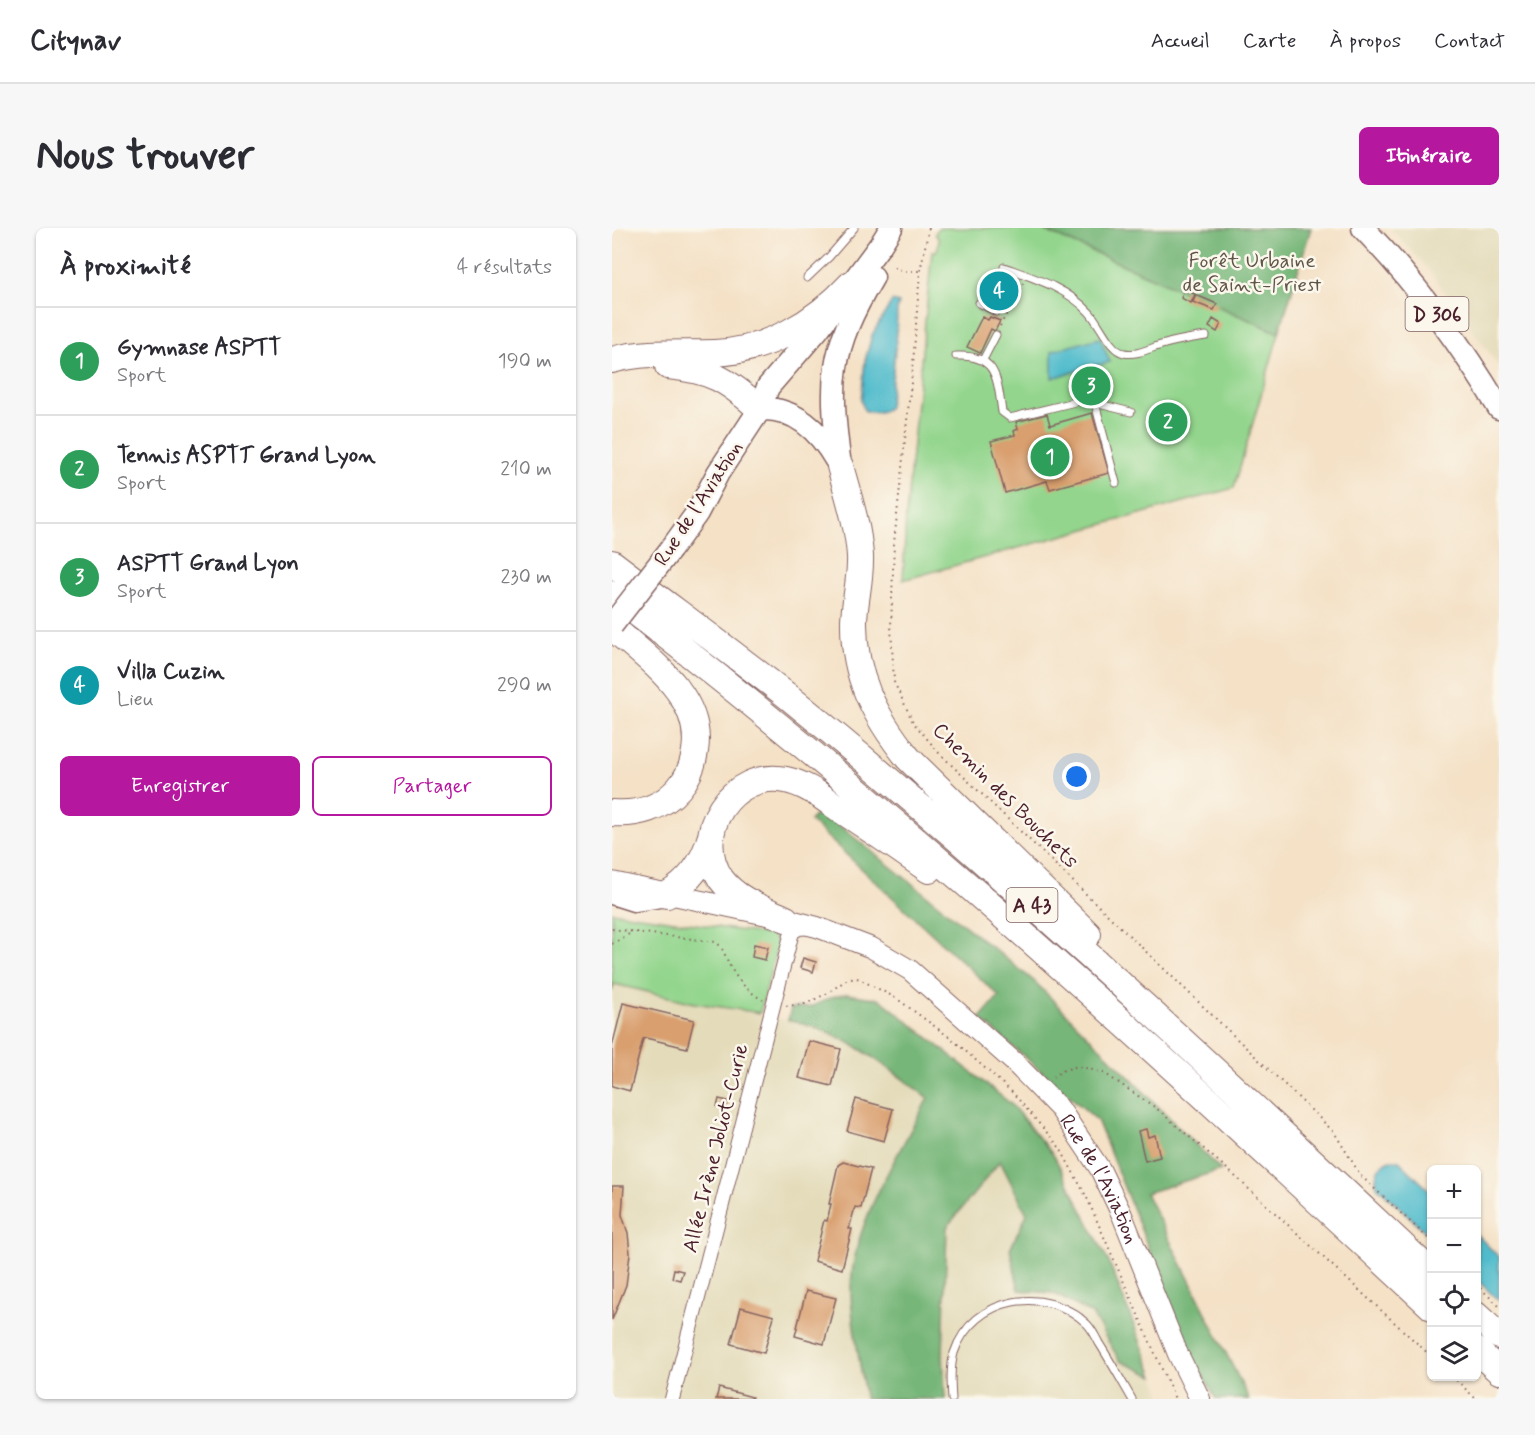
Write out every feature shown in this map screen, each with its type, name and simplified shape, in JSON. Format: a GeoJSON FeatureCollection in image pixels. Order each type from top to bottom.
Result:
{"type":"FeatureCollection","features":[{"type":"Feature","properties":{"kind":"highway"},"geometry":{"type":"LineString","coordinates":[[612,360],[639,355],[730,352],[764,343],[812,319],[862,280]]}},
{"type":"Feature","properties":{"kind":"highway"},"geometry":{"type":"LineString","coordinates":[[612,368],[658,366],[707,373],[732,385],[760,409]]}},
{"type":"Feature","properties":{"kind":"highway"},"geometry":{"type":"LineString","coordinates":[[840,466],[854,515],[860,557],[854,620],[856,658],[868,698],[886,730],[908,758],[1109,955],[1171,1029]]}},
{"type":"Feature","properties":{"kind":"highway","name":"A 43"},"geometry":{"type":"LineString","coordinates":[[612,563],[789,697],[1033,906],[1171,1029],[1427,1269]]}},
{"type":"Feature","properties":{"kind":"highway","name":"A 43"},"geometry":{"type":"LineString","coordinates":[[612,594],[684,649],[865,796],[1035,943],[1149,1045],[1427,1303]]}},
{"type":"Feature","properties":{"kind":"highway"},"geometry":{"type":"LineString","coordinates":[[612,626],[678,690],[692,716],[697,737],[690,770],[676,791],[657,805],[640,812],[612,813]]}},
{"type":"Feature","properties":{"kind":"highway"},"geometry":{"type":"LineString","coordinates":[[667,895],[692,876],[705,855],[720,809],[738,790],[762,780],[789,781],[806,788],[844,812],[1035,943]]}},
{"type":"Feature","properties":{"kind":"highway"},"geometry":{"type":"LineString","coordinates":[[710,840],[714,863],[726,885],[744,899],[789,926]]}},
{"type":"Feature","properties":{"kind":"highway"},"geometry":{"type":"LineString","coordinates":[[1481,1320],[1499,1336]]}},
{"type":"Feature","properties":{"kind":"highway"},"geometry":{"type":"LineString","coordinates":[[1481,1355],[1499,1371]]}},
{"type":"Feature","properties":{"kind":"main road","name":"Rue de l'Aviation"},"geometry":{"type":"LineString","coordinates":[[862,280],[891,228]]}},
{"type":"Feature","properties":{"kind":"main road","name":"Rue de l'Aviation"},"geometry":{"type":"LineString","coordinates":[[612,626],[697,513],[718,473],[760,409],[778,394],[862,280],[906,228]]}},
{"type":"Feature","properties":{"kind":"main road","name":"D 306"},"geometry":{"type":"LineString","coordinates":[[1363,228],[1403,271],[1445,323],[1499,408]]}},
{"type":"Feature","properties":{"kind":"main road"},"geometry":{"type":"LineString","coordinates":[[840,466],[832,398],[836,362],[862,280]]}},
{"type":"Feature","properties":{"kind":"main road"},"geometry":{"type":"LineString","coordinates":[[760,409],[787,413],[803,422],[822,438],[840,466]]}},
{"type":"Feature","properties":{"kind":"main road","name":"Rue de l'Aviation"},"geometry":{"type":"LineString","coordinates":[[612,893],[634,900]]}},
{"type":"Feature","properties":{"kind":"main road"},"geometry":{"type":"LineString","coordinates":[[634,900],[667,895]]}},
{"type":"Feature","properties":{"kind":"street","name":"Rue de l'Aviation"},"geometry":{"type":"LineString","coordinates":[[612,882],[789,926],[861,954],[943,1001]]}},
{"type":"Feature","properties":{"kind":"street","name":"Rue de l'Aviation"},"geometry":{"type":"LineString","coordinates":[[634,900],[789,926],[817,927],[872,948],[910,970],[1041,1088],[1078,1134],[1112,1191],[1158,1308],[1200,1399]]}},
{"type":"Feature","properties":{"kind":"street","name":"Allée Irène Joliot-Curie"},"geometry":{"type":"LineString","coordinates":[[672,1399],[773,1003],[789,926]]}},
{"type":"Feature","properties":{"kind":"lane"},"geometry":{"type":"LineString","coordinates":[[807,278],[854,228]]}},
{"type":"Feature","properties":{"kind":"lane"},"geometry":{"type":"LineString","coordinates":[[1004,267],[1027,275],[1071,297],[1090,312],[1114,348],[1122,353],[1132,354],[1167,343],[1206,336]]}},
{"type":"Feature","properties":{"kind":"lane"},"geometry":{"type":"LineString","coordinates":[[979,303],[996,312]]}},
{"type":"Feature","properties":{"kind":"lane"},"geometry":{"type":"LineString","coordinates":[[983,360],[996,335]]}},
{"type":"Feature","properties":{"kind":"lane"},"geometry":{"type":"LineString","coordinates":[[956,356],[972,355],[988,363],[997,378],[1002,412],[1010,418],[1083,400],[1131,412]]}},
{"type":"Feature","properties":{"kind":"lane"},"geometry":{"type":"LineString","coordinates":[[1095,403],[1116,483]]}},
{"type":"Feature","properties":{"kind":"lane"},"geometry":{"type":"LineString","coordinates":[[952,1399],[951,1371],[955,1353],[971,1324],[996,1306],[1011,1301],[1033,1299],[1055,1304],[1088,1324],[1132,1399]]}},
{"type":"Feature","properties":{"kind":"path","name":"Chemin des Bouchets"},"geometry":{"type":"LineString","coordinates":[[929,228],[920,271],[913,364],[894,543],[891,627],[894,682],[913,722],[939,753],[1334,1132],[1361,1176],[1427,1238]]}},
{"type":"Feature","properties":{"kind":"path"},"geometry":{"type":"LineString","coordinates":[[894,267],[903,271],[920,271]]}},
{"type":"Feature","properties":{"kind":"path"},"geometry":{"type":"LineString","coordinates":[[996,335],[1027,275]]}},
{"type":"Feature","properties":{"kind":"path"},"geometry":{"type":"LineString","coordinates":[[612,929],[716,942],[724,949],[728,962],[742,985],[752,994],[785,1006],[805,1004],[828,993],[846,980],[857,978],[896,998],[952,1039],[1013,1093],[1060,1149],[1087,1198],[1175,1399]]}},
{"type":"Feature","properties":{"kind":"path"},"geometry":{"type":"LineString","coordinates":[[612,944],[633,932]]}},
{"type":"Feature","properties":{"kind":"path"},"geometry":{"type":"LineString","coordinates":[[1041,1088],[1061,1071],[1078,1066],[1104,1073],[1156,1108],[1226,1168],[1427,1353]]}},
{"type":"Feature","properties":{"kind":"path"},"geometry":{"type":"LineString","coordinates":[[1481,1289],[1499,1306]]}},
{"type":"Feature","properties":{"kind":"path"},"geometry":{"type":"LineString","coordinates":[[1456,1381],[1476,1399]]}},
{"type":"Feature","properties":{"kind":"shaded area"},"geometry":{"type":"Polygon","coordinates":[[[1391,228],[1499,228],[1498,365],[1429,270],[1391,228]]]}},
{"type":"Feature","properties":{"kind":"shaded area"},"geometry":{"type":"Polygon","coordinates":[[[614,984],[695,1003],[787,1020],[791,1008],[810,1007],[833,997],[847,994],[880,999],[1011,1104],[1054,1156],[1109,1262],[1163,1399],[612,1399],[612,991],[614,984]]]}},
{"type":"Feature","properties":{"kind":"green space"},"geometry":{"type":"Polygon","coordinates":[[[938,228],[1039,228],[1279,333],[1234,488],[903,580],[906,514],[932,251],[937,251],[939,240],[935,234],[938,228]]]}},
{"type":"Feature","properties":{"kind":"green space","name":"Forêt Urbaine de Saint-Priest"},"geometry":{"type":"Polygon","coordinates":[[[1039,228],[1311,228],[1279,333],[1039,228]]]}},
{"type":"Feature","properties":{"kind":"green space"},"geometry":{"type":"Polygon","coordinates":[[[820,810],[1034,981],[1221,1170],[1146,1193],[1249,1399],[1216,1399],[1190,1352],[1097,1120],[980,1018],[999,996],[810,821],[820,810]]]}},
{"type":"Feature","properties":{"kind":"green space"},"geometry":{"type":"Polygon","coordinates":[[[612,912],[772,935],[778,944],[760,1013],[695,1003],[614,984],[612,991],[612,912]]]}},
{"type":"Feature","properties":{"kind":"green space"},"geometry":{"type":"Polygon","coordinates":[[[847,994],[880,999],[1011,1104],[1054,1156],[1109,1262],[1154,1376],[1120,1361],[1092,1314],[1053,1293],[1019,1290],[1010,1249],[1027,1214],[1000,1161],[947,1227],[943,1354],[945,1399],[865,1399],[851,1294],[858,1244],[878,1193],[928,1098],[879,1061],[845,1040],[808,1025],[788,1020],[791,1008],[810,1007],[833,997],[847,994]]]}},
{"type":"Feature","properties":{"kind":"water"},"geometry":{"type":"Polygon","coordinates":[[[892,301],[899,303],[889,407],[877,413],[864,410],[861,401],[865,361],[872,335],[892,301]]]}},
{"type":"Feature","properties":{"kind":"water"},"geometry":{"type":"Polygon","coordinates":[[[1100,338],[1110,362],[1052,378],[1052,351],[1100,338]]]}},
{"type":"Feature","properties":{"kind":"water"},"geometry":{"type":"Polygon","coordinates":[[[1390,1160],[1399,1161],[1427,1188],[1427,1233],[1377,1186],[1376,1177],[1382,1165],[1390,1160]]]}},
{"type":"Feature","properties":{"kind":"water"},"geometry":{"type":"Polygon","coordinates":[[[1481,1239],[1499,1257],[1499,1301],[1481,1284],[1481,1239]]]}},
{"type":"Feature","properties":{"kind":"building"},"geometry":{"type":"Polygon","coordinates":[[[1002,273],[1012,278],[1010,283],[1012,285],[998,307],[986,301],[990,290],[986,288],[992,277],[996,279],[1002,273]]]}},
{"type":"Feature","properties":{"kind":"building"},"geometry":{"type":"Polygon","coordinates":[[[1184,290],[1195,294],[1191,303],[1181,298],[1184,290]]]}},
{"type":"Feature","properties":{"kind":"building"},"geometry":{"type":"Polygon","coordinates":[[[1196,295],[1217,304],[1214,310],[1193,302],[1196,295]]]}},
{"type":"Feature","properties":{"kind":"building"},"geometry":{"type":"Polygon","coordinates":[[[982,317],[1000,321],[995,331],[991,329],[980,353],[967,347],[982,317]]]}},
{"type":"Feature","properties":{"kind":"building"},"geometry":{"type":"Polygon","coordinates":[[[1213,319],[1221,324],[1217,332],[1209,327],[1213,319]]]}},
{"type":"Feature","properties":{"kind":"building"},"geometry":{"type":"Polygon","coordinates":[[[1092,413],[1109,473],[1050,489],[1047,481],[1005,493],[991,441],[1015,435],[1014,431],[1018,429],[1016,422],[1047,414],[1050,425],[1092,413]]]}},
{"type":"Feature","properties":{"kind":"building"},"geometry":{"type":"Polygon","coordinates":[[[754,944],[768,947],[765,960],[752,957],[754,944]]]}},
{"type":"Feature","properties":{"kind":"building"},"geometry":{"type":"Polygon","coordinates":[[[803,958],[816,962],[813,972],[800,968],[803,958]]]}},
{"type":"Feature","properties":{"kind":"building"},"geometry":{"type":"Polygon","coordinates":[[[623,1003],[694,1020],[687,1048],[643,1039],[630,1091],[612,1086],[612,1047],[623,1003]]]}},
{"type":"Feature","properties":{"kind":"building"},"geometry":{"type":"Polygon","coordinates":[[[809,1041],[841,1049],[832,1086],[799,1078],[809,1041]]]}},
{"type":"Feature","properties":{"kind":"building"},"geometry":{"type":"Polygon","coordinates":[[[719,1099],[728,1101],[726,1109],[717,1107],[719,1099]]]}},
{"type":"Feature","properties":{"kind":"building"},"geometry":{"type":"Polygon","coordinates":[[[856,1099],[893,1109],[884,1141],[847,1131],[856,1099]]]}},
{"type":"Feature","properties":{"kind":"building"},"geometry":{"type":"Polygon","coordinates":[[[1146,1129],[1148,1137],[1155,1135],[1160,1157],[1145,1161],[1138,1131],[1146,1129]]]}},
{"type":"Feature","properties":{"kind":"building"},"geometry":{"type":"Polygon","coordinates":[[[843,1162],[871,1169],[861,1208],[855,1207],[842,1269],[814,1261],[824,1220],[827,1221],[838,1165],[843,1162]]]}},
{"type":"Feature","properties":{"kind":"building"},"geometry":{"type":"Polygon","coordinates":[[[612,1186],[624,1186],[622,1215],[628,1233],[630,1254],[626,1285],[612,1320],[612,1186]]]}},
{"type":"Feature","properties":{"kind":"building"},"geometry":{"type":"Polygon","coordinates":[[[674,1269],[683,1271],[680,1280],[672,1278],[674,1269]]]}},
{"type":"Feature","properties":{"kind":"building"},"geometry":{"type":"Polygon","coordinates":[[[806,1291],[836,1298],[824,1344],[795,1336],[806,1291]]]}},
{"type":"Feature","properties":{"kind":"building"},"geometry":{"type":"Polygon","coordinates":[[[741,1307],[774,1316],[764,1353],[731,1344],[741,1307]]]}},
{"type":"Feature","properties":{"kind":"building"},"geometry":{"type":"Polygon","coordinates":[[[719,1388],[752,1397],[751,1399],[716,1399],[719,1388]]]}},
{"type":"Feature","properties":{"kind":"place","name":"Villa Cuzin"},"geometry":{"type":"Point","coordinates":[999,291]}},
{"type":"Feature","properties":{"kind":"place","name":"ASPTT Grand Lyon"},"geometry":{"type":"Point","coordinates":[1091,386]}},
{"type":"Feature","properties":{"kind":"place","name":"Tennis ASPTT Grand Lyon"},"geometry":{"type":"Point","coordinates":[1168,422]}},
{"type":"Feature","properties":{"kind":"place","name":"Gymnase ASPTT"},"geometry":{"type":"Point","coordinates":[1050,457]}}]}
